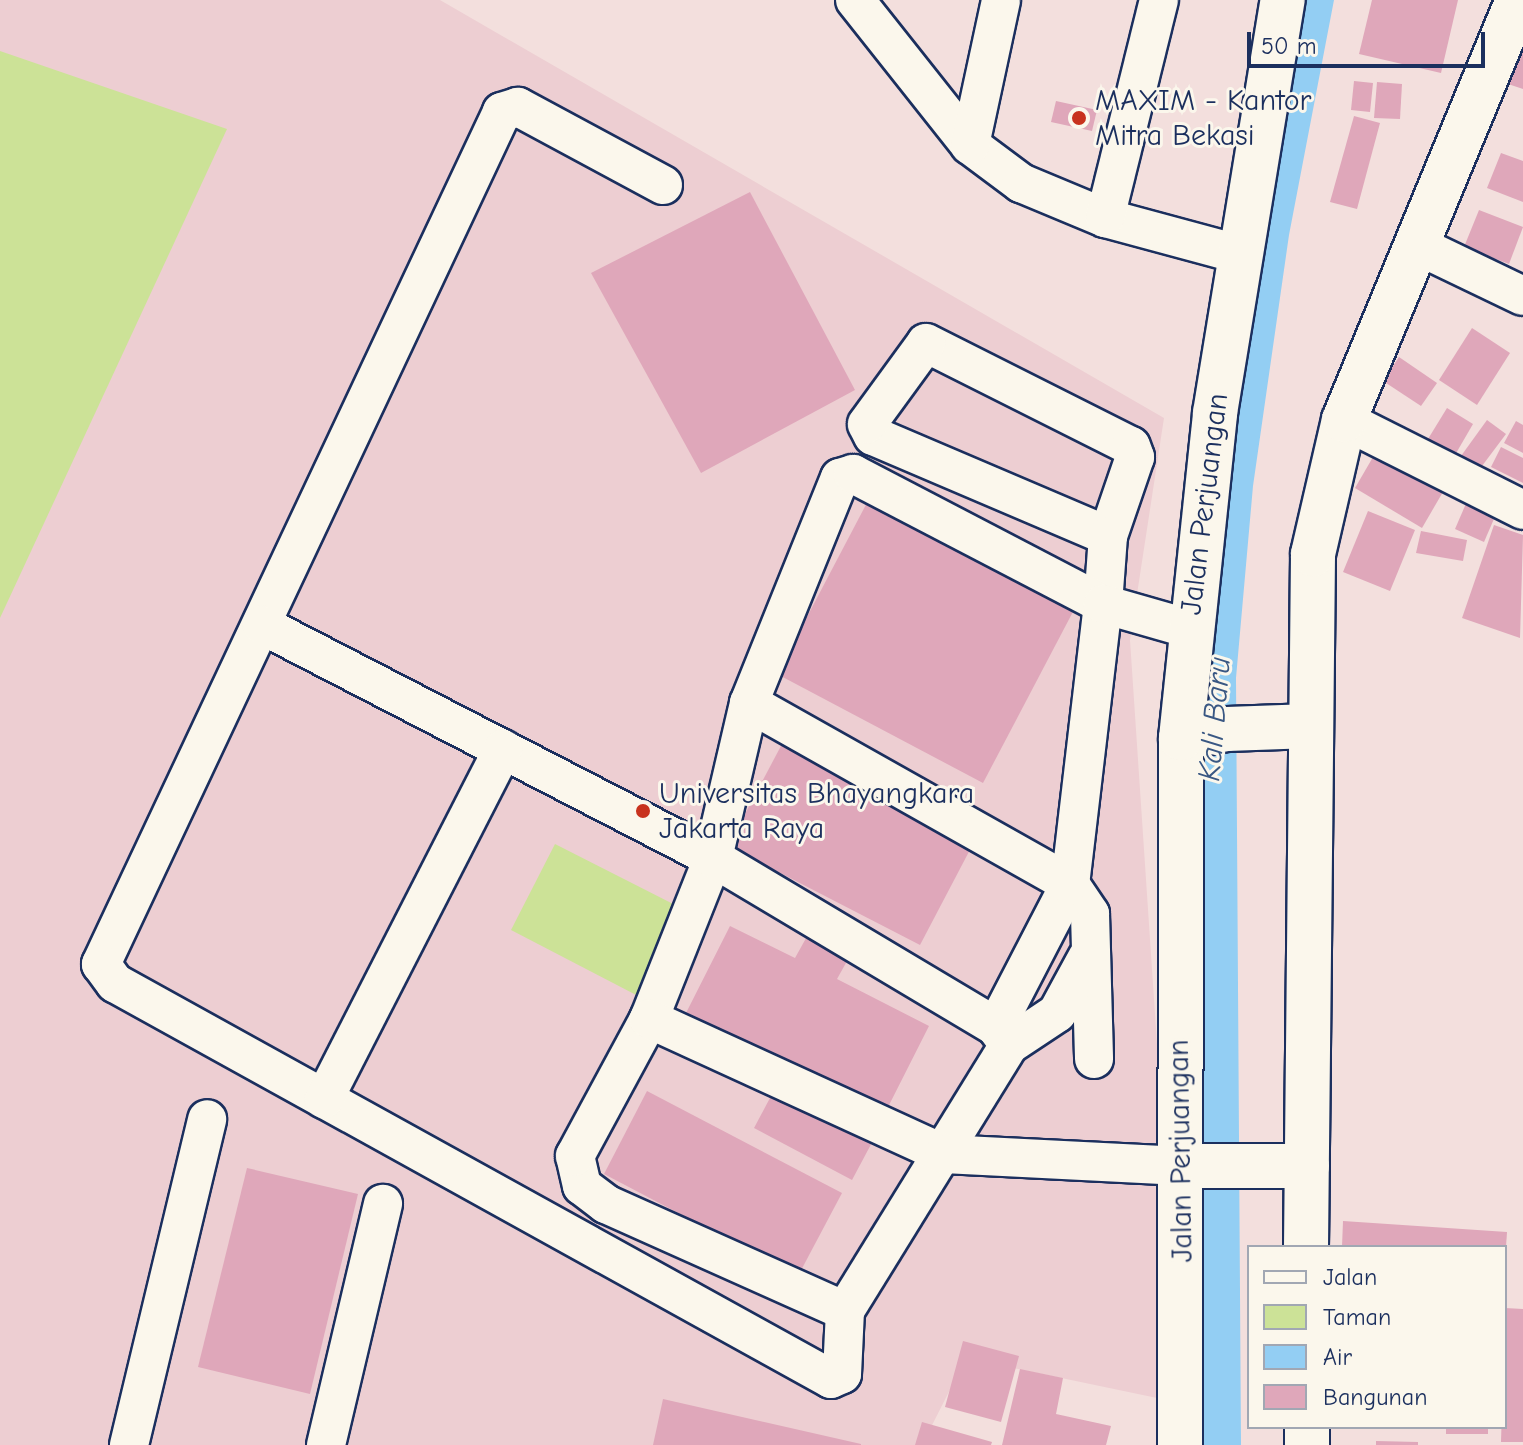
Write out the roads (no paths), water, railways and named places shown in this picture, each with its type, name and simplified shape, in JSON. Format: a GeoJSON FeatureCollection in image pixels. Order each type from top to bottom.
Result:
{"type":"FeatureCollection","features":[{"type":"Feature","properties":{"kind":"main road","name":"Jalan Perjuangan"},"geometry":{"type":"LineString","coordinates":[[1180,1445],[1185,1166],[1186,737],[1190,629],[1215,413],[1283,0]]}},
{"type":"Feature","properties":{"kind":"main road"},"geometry":{"type":"LineString","coordinates":[[1306,1245],[1302,1166],[1313,554],[1344,420],[1516,19]]}},
{"type":"Feature","properties":{"kind":"main road"},"geometry":{"type":"LineString","coordinates":[[1186,737],[1311,726]]}},
{"type":"Feature","properties":{"kind":"main road"},"geometry":{"type":"LineString","coordinates":[[1185,1166],[1302,1166]]}},
{"type":"Feature","properties":{"kind":"street"},"geometry":{"type":"LineString","coordinates":[[855,0],[970,145],[1033,190],[1105,218],[1242,255]]}},
{"type":"Feature","properties":{"kind":"street"},"geometry":{"type":"LineString","coordinates":[[970,145],[1001,0]]}},
{"type":"Feature","properties":{"kind":"street"},"geometry":{"type":"LineString","coordinates":[[1105,218],[1159,0]]}},
{"type":"Feature","properties":{"kind":"street"},"geometry":{"type":"LineString","coordinates":[[663,185],[518,107],[502,112],[101,964],[115,983],[831,1379],[842,1374],[845,1311],[944,1154],[1002,1036],[1070,884],[1103,604],[1108,536],[1135,457],[1126,441],[920,344],[867,424],[873,436],[1108,536]]}},
{"type":"Feature","properties":{"kind":"street"},"geometry":{"type":"LineString","coordinates":[[1419,246],[1523,296]]}},
{"type":"Feature","properties":{"kind":"street"},"geometry":{"type":"LineString","coordinates":[[1344,420],[1523,510]]}},
{"type":"Feature","properties":{"kind":"street"},"geometry":{"type":"LineString","coordinates":[[845,1311],[606,1204],[582,1186],[575,1156],[649,1019],[713,858],[749,703],[847,474],[1103,604],[1190,629]]}},
{"type":"Feature","properties":{"kind":"street"},"geometry":{"type":"LineString","coordinates":[[262,625],[713,858],[1002,1036]]}},
{"type":"Feature","properties":{"kind":"street"},"geometry":{"type":"LineString","coordinates":[[749,703],[1070,884],[1090,914],[1088,956],[1094,1059]]}},
{"type":"Feature","properties":{"kind":"street"},"geometry":{"type":"LineString","coordinates":[[324,1099],[503,749]]}},
{"type":"Feature","properties":{"kind":"street"},"geometry":{"type":"LineString","coordinates":[[1002,1036],[1057,1013],[1088,956]]}},
{"type":"Feature","properties":{"kind":"street"},"geometry":{"type":"LineString","coordinates":[[649,1019],[944,1154],[1185,1166]]}},
{"type":"Feature","properties":{"kind":"street"},"geometry":{"type":"LineString","coordinates":[[129,1445],[207,1119]]}},
{"type":"Feature","properties":{"kind":"street"},"geometry":{"type":"LineString","coordinates":[[326,1445],[383,1204]]}},
{"type":"Feature","properties":{"kind":"water","name":"Kali Baru"},"geometry":{"type":"Polygon","coordinates":[[[1300,0],[1334,0],[1289,235],[1253,486],[1236,678],[1241,1445],[1193,1445],[1196,659],[1300,0]]]}},
{"type":"Feature","properties":{"kind":"place","name":"MAXIM - Kantor Mitra Bekasi"},"geometry":{"type":"Point","coordinates":[1079,118]}},
{"type":"Feature","properties":{"kind":"place","name":"Universitas Bhayangkara Jakarta Raya"},"geometry":{"type":"Point","coordinates":[643,811]}}]}
